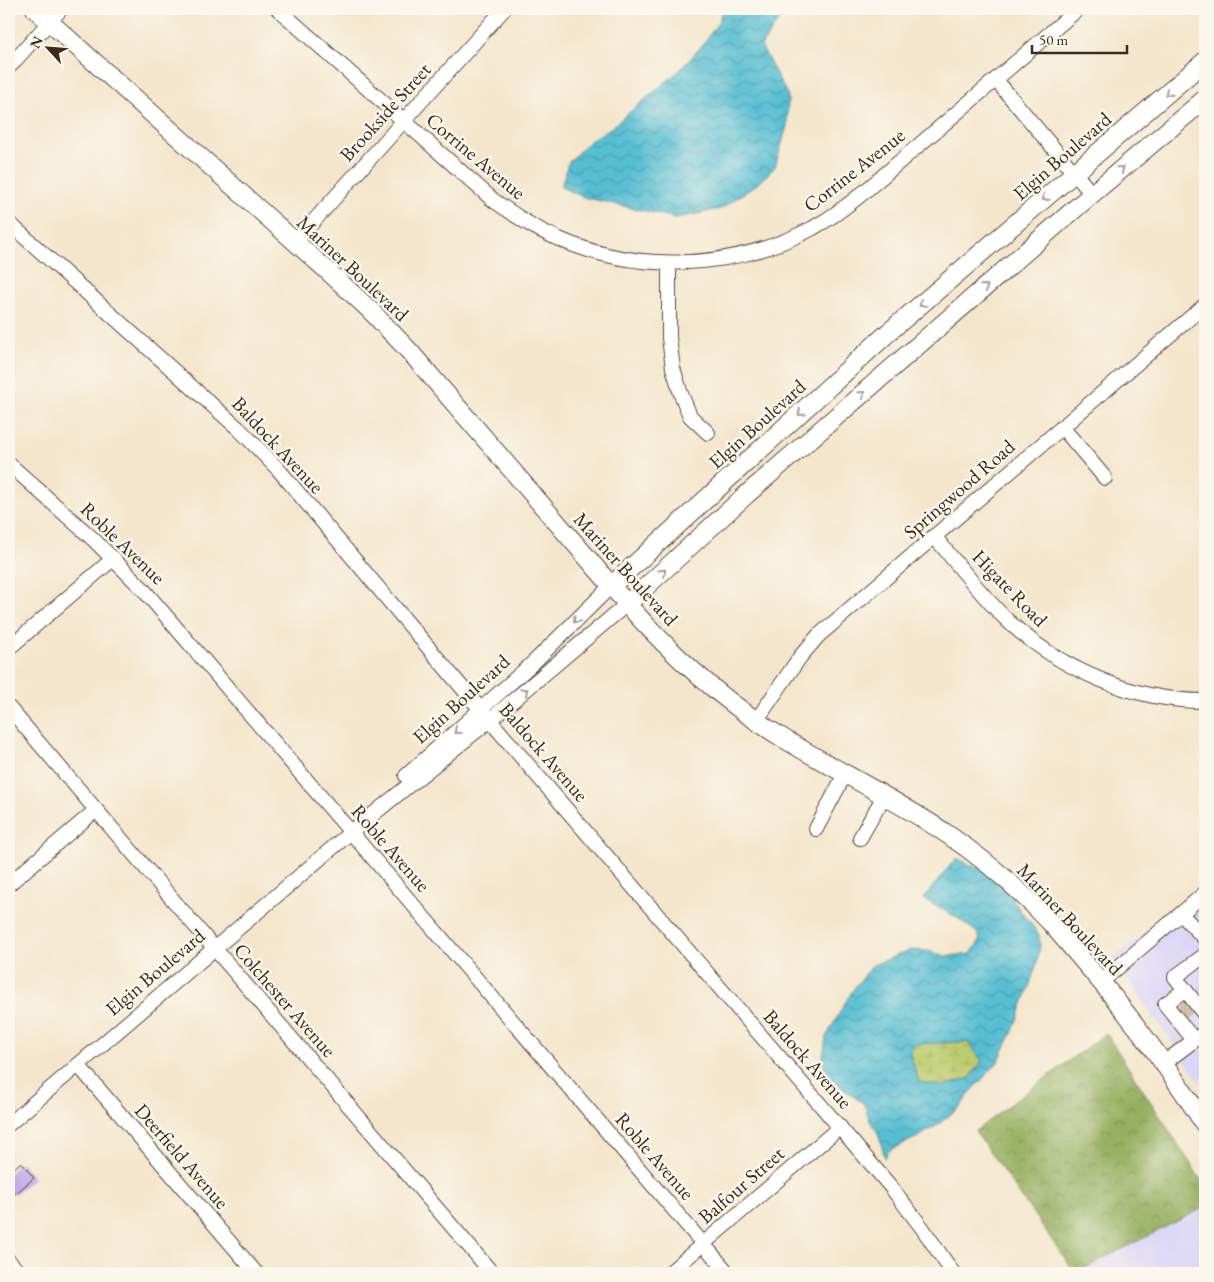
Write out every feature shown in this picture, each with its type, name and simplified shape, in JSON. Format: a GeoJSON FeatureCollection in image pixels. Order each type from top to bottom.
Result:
{"type":"FeatureCollection","features":[{"type":"Feature","properties":{"kind":"main road","name":"Mariner Boulevard"},"geometry":{"type":"LineString","coordinates":[[35,9],[55,15],[370,311],[410,353],[646,626],[677,657],[712,688],[756,721],[785,740],[884,796],[946,834],[984,861],[1014,886],[1048,921],[1101,982],[1164,1063],[1204,1121]]}},
{"type":"Feature","properties":{"kind":"main road","name":"Elgin Boulevard"},"geometry":{"type":"LineString","coordinates":[[611,586],[890,331],[1205,61]]}},
{"type":"Feature","properties":{"kind":"main road","name":"Elgin Boulevard"},"geometry":{"type":"LineString","coordinates":[[627,604],[754,488],[1092,194],[1205,99]]}},
{"type":"Feature","properties":{"kind":"street","name":"Corrine Avenue"},"geometry":{"type":"LineString","coordinates":[[278,9],[494,200],[518,218],[542,231],[601,254],[632,260],[669,263],[699,262],[756,251],[787,240],[814,227],[840,211],[1078,9]]}},
{"type":"Feature","properties":{"kind":"street","name":"Brookside Street"},"geometry":{"type":"LineString","coordinates":[[296,242],[504,9]]}},
{"type":"Feature","properties":{"kind":"street"},"geometry":{"type":"LineString","coordinates":[[9,67],[55,15]]}},
{"type":"Feature","properties":{"kind":"street"},"geometry":{"type":"LineString","coordinates":[[996,80],[1092,194]]}},
{"type":"Feature","properties":{"kind":"street","name":"Baldock Avenue"},"geometry":{"type":"LineString","coordinates":[[9,223],[213,406],[278,469],[486,715],[840,1127],[924,1230],[953,1273]]}},
{"type":"Feature","properties":{"kind":"street"},"geometry":{"type":"LineString","coordinates":[[669,263],[669,338],[674,368],[681,394],[690,416],[708,432]]}},
{"type":"Feature","properties":{"kind":"street","name":"Springwood Road"},"geometry":{"type":"LineString","coordinates":[[756,721],[800,657],[818,636],[1062,427],[1203,312]]}},
{"type":"Feature","properties":{"kind":"street"},"geometry":{"type":"LineString","coordinates":[[1062,427],[1105,478]]}},
{"type":"Feature","properties":{"kind":"street","name":"Roble Avenue"},"geometry":{"type":"LineString","coordinates":[[9,464],[114,558],[142,588],[728,1273]]}},
{"type":"Feature","properties":{"kind":"street","name":"Higate Road"},"geometry":{"type":"LineString","coordinates":[[934,536],[989,601],[1031,641],[1056,658],[1108,683],[1139,692],[1169,698],[1205,700]]}},
{"type":"Feature","properties":{"kind":"street"},"geometry":{"type":"LineString","coordinates":[[9,648],[114,558]]}},
{"type":"Feature","properties":{"kind":"street","name":"Elgin Boulevard"},"geometry":{"type":"LineString","coordinates":[[486,715],[535,661],[611,586]]}},
{"type":"Feature","properties":{"kind":"street","name":"Elgin Boulevard"},"geometry":{"type":"LineString","coordinates":[[9,1124],[486,715],[627,604]]}},
{"type":"Feature","properties":{"kind":"street","name":"Colchester Avenue"},"geometry":{"type":"LineString","coordinates":[[9,708],[492,1273]]}},
{"type":"Feature","properties":{"kind":"street"},"geometry":{"type":"LineString","coordinates":[[816,829],[845,774]]}},
{"type":"Feature","properties":{"kind":"street"},"geometry":{"type":"LineString","coordinates":[[860,838],[884,796]]}},
{"type":"Feature","properties":{"kind":"street"},"geometry":{"type":"LineString","coordinates":[[9,884],[96,810]]}},
{"type":"Feature","properties":{"kind":"street"},"geometry":{"type":"LineString","coordinates":[[1101,982],[1205,893]]}},
{"type":"Feature","properties":{"kind":"street"},"geometry":{"type":"LineString","coordinates":[[1181,914],[1205,939]]}},
{"type":"Feature","properties":{"kind":"street"},"geometry":{"type":"LineString","coordinates":[[1194,1040],[1184,1010],[1185,990],[1176,977],[1205,955]]}},
{"type":"Feature","properties":{"kind":"street"},"geometry":{"type":"LineString","coordinates":[[1185,990],[1165,1004],[1205,1015]]}},
{"type":"Feature","properties":{"kind":"street"},"geometry":{"type":"LineString","coordinates":[[1164,1063],[1205,1032]]}},
{"type":"Feature","properties":{"kind":"street","name":"Deerfield Avenue"},"geometry":{"type":"LineString","coordinates":[[78,1065],[256,1273]]}},
{"type":"Feature","properties":{"kind":"street","name":"Balfour Street"},"geometry":{"type":"LineString","coordinates":[[669,1273],[840,1127]]}},
{"type":"Feature","properties":{"kind":"street"},"geometry":{"type":"LineString","coordinates":[[9,1261],[19,1273]]}},
{"type":"Feature","properties":{"kind":"shaded area"},"geometry":{"type":"Polygon","coordinates":[[[1205,884],[1205,1089],[1112,958],[1175,913],[1205,884]]]}},
{"type":"Feature","properties":{"kind":"shaded area"},"geometry":{"type":"Polygon","coordinates":[[[1205,1207],[1205,1273],[1076,1273],[1205,1207]]]}},
{"type":"Feature","properties":{"kind":"green space"},"geometry":{"type":"Polygon","coordinates":[[[1106,1033],[1205,1186],[1205,1207],[1075,1273],[975,1131],[1106,1033]]]}},
{"type":"Feature","properties":{"kind":"green space"},"geometry":{"type":"Polygon","coordinates":[[[968,1042],[982,1061],[970,1078],[944,1086],[919,1082],[910,1054],[914,1044],[968,1042]]]}},
{"type":"Feature","properties":{"kind":"water"},"geometry":{"type":"Polygon","coordinates":[[[723,9],[789,9],[761,46],[788,96],[787,126],[775,167],[756,185],[721,209],[676,218],[583,197],[561,187],[568,163],[588,142],[612,127],[679,71],[700,48],[718,23],[723,9]]]}},
{"type":"Feature","properties":{"kind":"water"},"geometry":{"type":"Polygon","coordinates":[[[956,858],[987,872],[1004,887],[1039,935],[1040,946],[1037,963],[1026,996],[1013,1031],[998,1062],[969,1094],[961,1106],[935,1127],[888,1151],[885,1158],[878,1133],[870,1121],[864,1104],[829,1077],[822,1062],[826,1037],[854,988],[873,965],[910,950],[929,951],[945,956],[971,954],[980,940],[978,933],[956,917],[923,899],[956,858]],[[968,1042],[914,1044],[910,1054],[919,1082],[944,1086],[970,1078],[982,1061],[968,1042]]]}},
{"type":"Feature","properties":{"kind":"building"},"geometry":{"type":"Polygon","coordinates":[[[21,1162],[34,1178],[9,1197],[9,1173],[21,1162]]]}},
{"type":"Feature","properties":{"kind":"tunnel"},"geometry":{"type":"LineString","coordinates":[[1179,1014],[1189,1007]]}}]}
